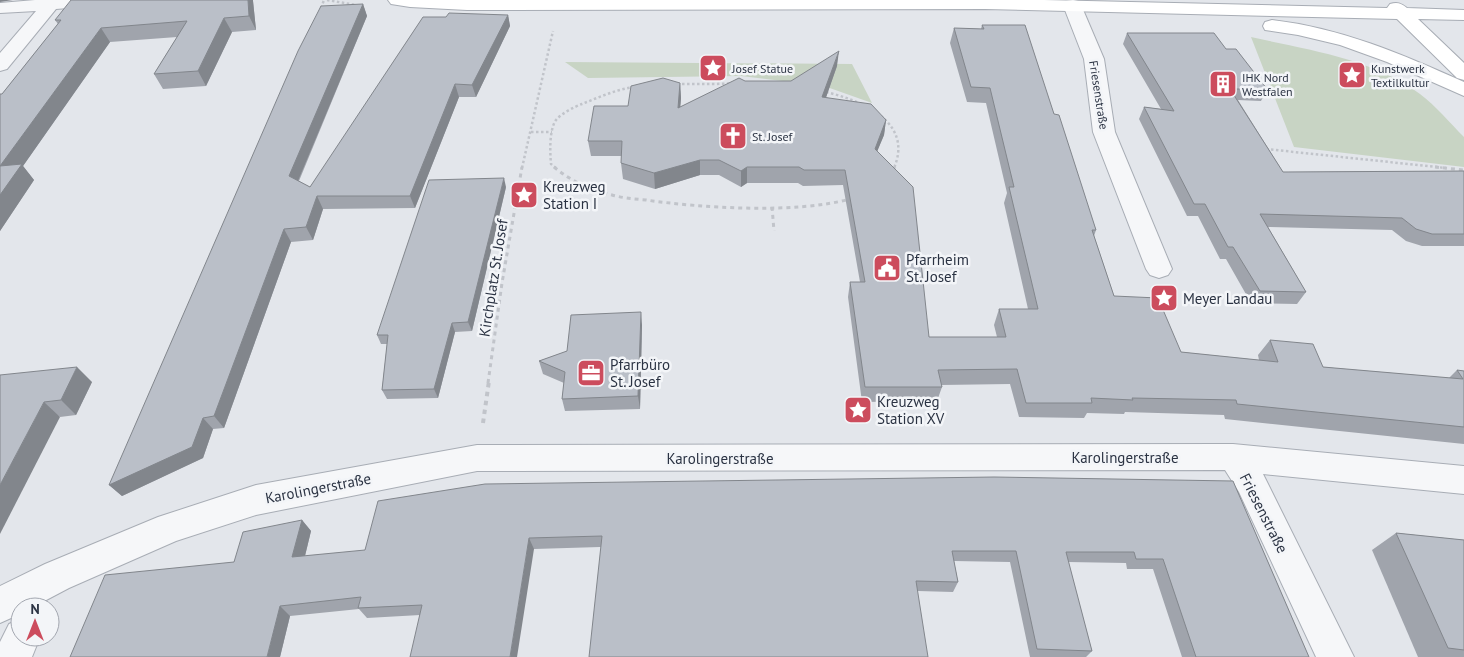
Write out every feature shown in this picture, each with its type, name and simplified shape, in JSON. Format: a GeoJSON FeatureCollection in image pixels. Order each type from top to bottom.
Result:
{"type":"FeatureCollection","features":[{"type":"Feature","properties":{"kind":"main road"},"geometry":{"type":"LineString","coordinates":[[397,0],[467,5],[1174,4],[1464,15]]}},
{"type":"Feature","properties":{"kind":"main road"},"geometry":{"type":"LineString","coordinates":[[1387,0],[1464,74]]}},
{"type":"Feature","properties":{"kind":"main road"},"geometry":{"type":"LineString","coordinates":[[1174,4],[1188,16],[1204,21],[1297,27],[1352,42],[1391,55],[1464,90]]}},
{"type":"Feature","properties":{"kind":"street"},"geometry":{"type":"LineString","coordinates":[[0,8],[107,0]]}},
{"type":"Feature","properties":{"kind":"street"},"geometry":{"type":"LineString","coordinates":[[0,65],[51,4]]}},
{"type":"Feature","properties":{"kind":"street","name":"Friesenstraße"},"geometry":{"type":"LineString","coordinates":[[1072,5],[1094,59],[1104,132],[1159,269]]}},
{"type":"Feature","properties":{"kind":"street","name":"Friesenstraße"},"geometry":{"type":"LineString","coordinates":[[1233,457],[1251,482],[1335,657]]}},
{"type":"Feature","properties":{"kind":"street","name":"Karolingerstraße"},"geometry":{"type":"LineString","coordinates":[[0,605],[57,576],[170,528],[256,500],[477,458],[1233,457],[1464,480]]}},
{"type":"Feature","properties":{"kind":"street"},"geometry":{"type":"LineString","coordinates":[[44,597],[57,576]]}},
{"type":"Feature","properties":{"kind":"path"},"geometry":{"type":"LineString","coordinates":[[320,8],[324,0]]}},
{"type":"Feature","properties":{"kind":"path","name":"Kirchplatz St. Josef"},"geometry":{"type":"LineString","coordinates":[[477,458],[502,283],[522,169],[554,29]]}},
{"type":"Feature","properties":{"kind":"path"},"geometry":{"type":"LineString","coordinates":[[764,83],[806,87],[840,95],[870,109],[890,122],[900,140],[898,161],[892,174],[881,184],[865,193],[842,201],[807,206],[772,207],[678,205],[608,195],[570,181],[551,164],[549,146],[552,132],[556,120],[573,108],[627,88],[657,85],[764,83]]}},
{"type":"Feature","properties":{"kind":"path"},"geometry":{"type":"LineString","coordinates":[[530,132],[552,132]]}},
{"type":"Feature","properties":{"kind":"path"},"geometry":{"type":"LineString","coordinates":[[1260,149],[1464,170]]}},
{"type":"Feature","properties":{"kind":"path"},"geometry":{"type":"LineString","coordinates":[[772,207],[774,231]]}},
{"type":"Feature","properties":{"kind":"green space"},"geometry":{"type":"Polygon","coordinates":[[[1251,37],[1339,57],[1381,72],[1401,82],[1426,99],[1464,137],[1464,167],[1294,147],[1251,37]]]}},
{"type":"Feature","properties":{"kind":"green space"},"geometry":{"type":"Polygon","coordinates":[[[565,62],[852,64],[872,103],[824,86],[741,76],[588,78],[565,62]]]}},
{"type":"Feature","properties":{"kind":"building"},"geometry":{"type":"Polygon","coordinates":[[[71,0],[248,0],[249,16],[224,18],[198,71],[154,74],[187,21],[101,28],[0,166],[0,94],[2,94],[61,20],[55,20],[71,0]]]}},
{"type":"Feature","properties":{"kind":"building"},"geometry":{"type":"Polygon","coordinates":[[[363,4],[289,176],[310,187],[423,17],[446,17],[449,13],[508,15],[472,85],[455,84],[410,196],[317,196],[306,227],[284,229],[214,416],[203,418],[192,447],[109,485],[298,51],[321,6],[363,4]]]}},
{"type":"Feature","properties":{"kind":"building"},"geometry":{"type":"Polygon","coordinates":[[[982,25],[1025,25],[1054,114],[1059,115],[1096,230],[1092,230],[1114,296],[1158,298],[1181,352],[1278,362],[1270,340],[1313,344],[1323,367],[1463,379],[1457,370],[1464,371],[1464,427],[1237,404],[1236,400],[1091,398],[1092,403],[1026,403],[1017,369],[938,370],[942,387],[865,387],[850,282],[865,282],[845,170],[804,170],[799,167],[747,167],[741,171],[719,160],[700,160],[654,173],[621,163],[622,141],[588,141],[594,106],[628,106],[631,86],[663,78],[680,83],[678,108],[739,78],[745,81],[791,81],[839,51],[822,97],[871,104],[886,120],[875,149],[913,187],[929,337],[1006,337],[999,309],[1038,309],[1009,187],[1014,187],[990,88],[971,87],[954,28],[984,29],[982,25]]]}},
{"type":"Feature","properties":{"kind":"building"},"geometry":{"type":"Polygon","coordinates":[[[1127,33],[1214,33],[1226,49],[1236,49],[1267,89],[1230,89],[1283,172],[1464,171],[1464,234],[1432,234],[1416,229],[1402,218],[1260,214],[1306,292],[1260,291],[1233,247],[1228,247],[1205,204],[1194,204],[1144,107],[1174,111],[1127,33]]]}},
{"type":"Feature","properties":{"kind":"building"},"geometry":{"type":"Polygon","coordinates":[[[22,164],[0,195],[0,166],[22,164]]]}},
{"type":"Feature","properties":{"kind":"building"},"geometry":{"type":"Polygon","coordinates":[[[504,178],[468,322],[452,323],[434,389],[382,390],[388,335],[377,335],[429,180],[504,178]]]}},
{"type":"Feature","properties":{"kind":"building"},"geometry":{"type":"Polygon","coordinates":[[[641,312],[638,396],[562,399],[565,372],[539,361],[567,351],[571,315],[641,312]]]}},
{"type":"Feature","properties":{"kind":"building"},"geometry":{"type":"Polygon","coordinates":[[[77,367],[61,400],[44,402],[0,485],[0,375],[77,367]]]}},
{"type":"Feature","properties":{"kind":"building"},"geometry":{"type":"Polygon","coordinates":[[[994,477],[1233,481],[1309,657],[1196,657],[1163,559],[1136,559],[1134,552],[1066,552],[1092,651],[1037,649],[1016,551],[952,551],[958,582],[916,581],[928,657],[589,657],[602,536],[529,538],[510,657],[410,657],[422,605],[358,608],[361,597],[280,606],[267,657],[70,657],[105,575],[234,562],[243,532],[302,520],[292,557],[365,550],[378,501],[485,484],[994,477]]]}},
{"type":"Feature","properties":{"kind":"building"},"geometry":{"type":"Polygon","coordinates":[[[1396,533],[1464,540],[1464,650],[1448,648],[1396,533]]]}},
{"type":"Feature","properties":{"kind":"place","name":"Josef Statue"},"geometry":{"type":"Point","coordinates":[713,68]}},
{"type":"Feature","properties":{"kind":"place","name":"Kunstwerk Textilkultur"},"geometry":{"type":"Point","coordinates":[1352,75]}},
{"type":"Feature","properties":{"kind":"place","name":"IHK Nord Westfalen"},"geometry":{"type":"Point","coordinates":[1223,84]}},
{"type":"Feature","properties":{"kind":"place","name":"St. Josef"},"geometry":{"type":"Point","coordinates":[733,136]}},
{"type":"Feature","properties":{"kind":"place","name":"Kreuzweg Station I"},"geometry":{"type":"Point","coordinates":[524,195]}},
{"type":"Feature","properties":{"kind":"place","name":"Pfarrheim St. Josef"},"geometry":{"type":"Point","coordinates":[887,268]}},
{"type":"Feature","properties":{"kind":"place","name":"Meyer Landau"},"geometry":{"type":"Point","coordinates":[1164,298]}},
{"type":"Feature","properties":{"kind":"place","name":"Pfarrbüro St. Josef"},"geometry":{"type":"Point","coordinates":[591,373]}},
{"type":"Feature","properties":{"kind":"place","name":"Kreuzweg Station XV"},"geometry":{"type":"Point","coordinates":[858,410]}}]}
